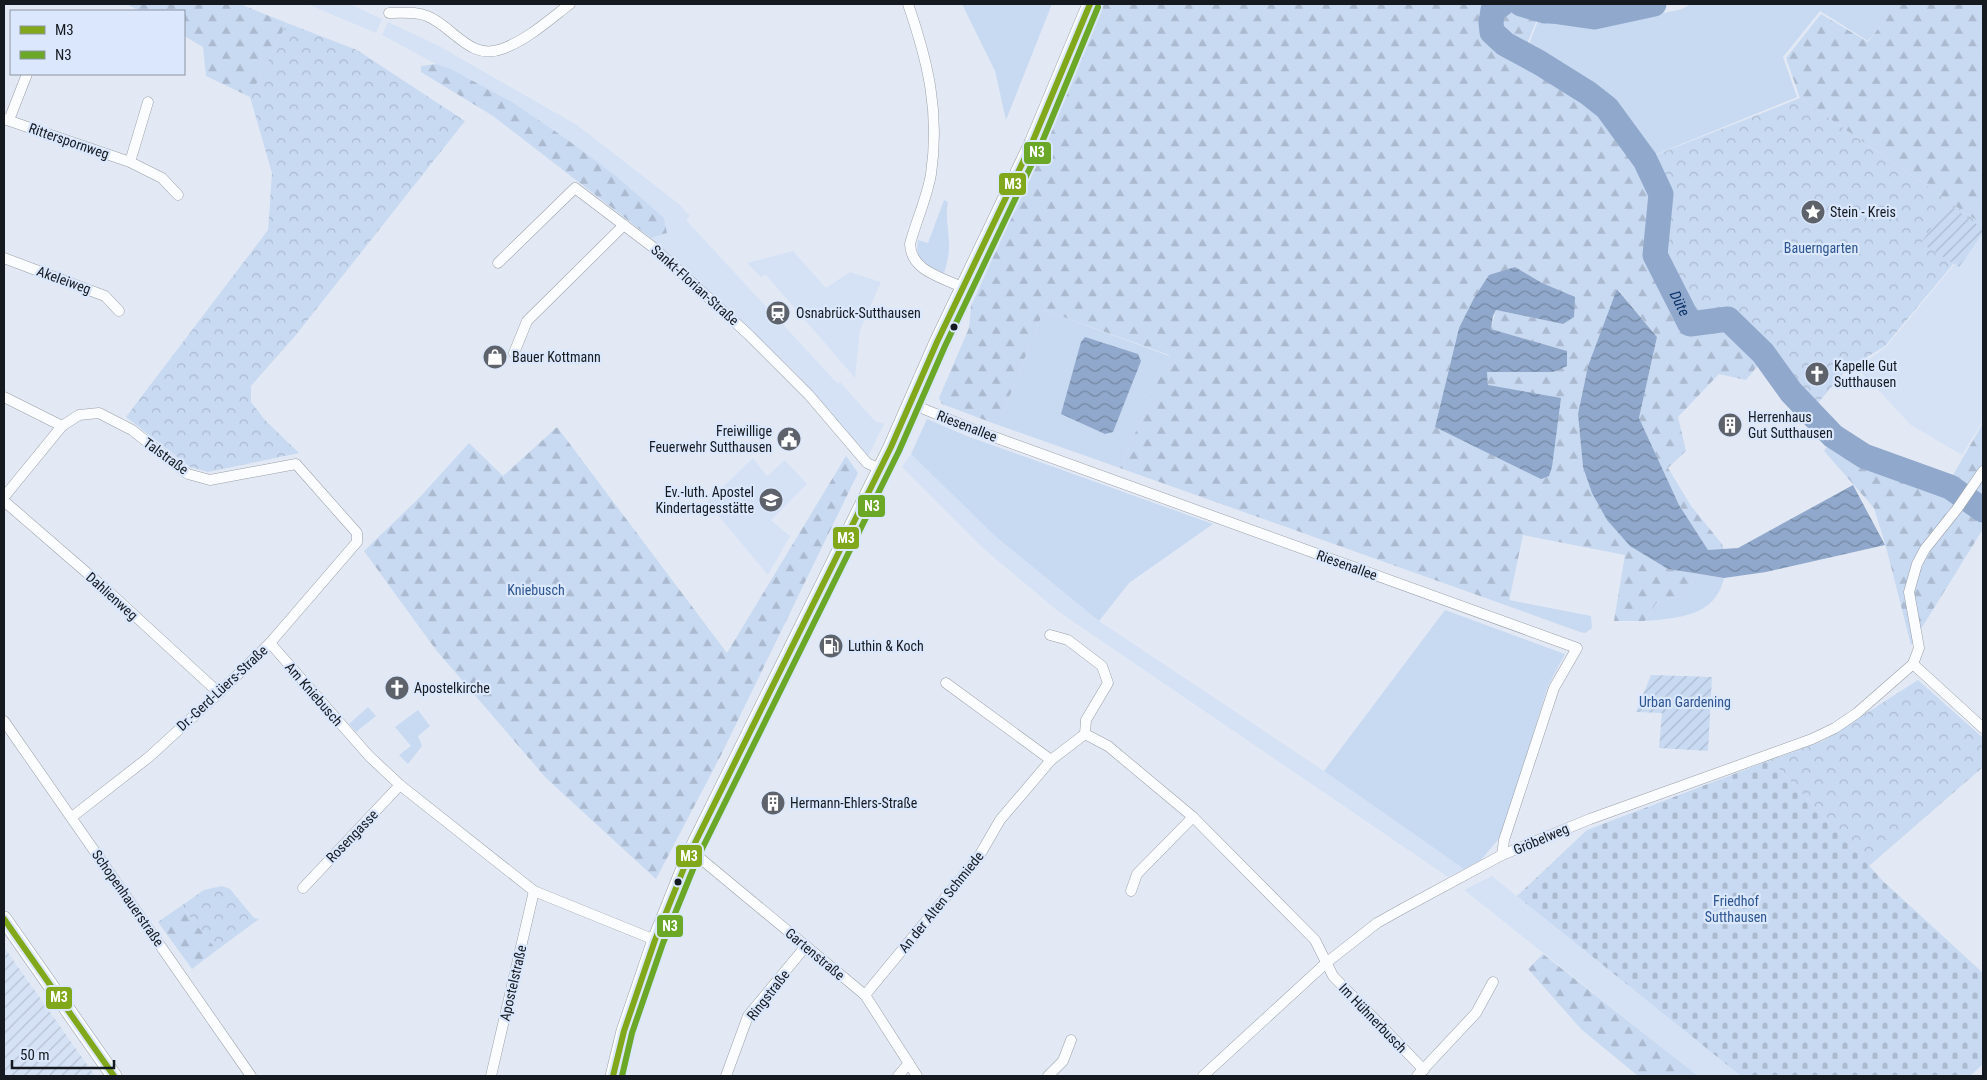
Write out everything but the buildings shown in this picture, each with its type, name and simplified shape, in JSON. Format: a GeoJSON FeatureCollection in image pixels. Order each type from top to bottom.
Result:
{"type":"FeatureCollection","features":[{"type":"Feature","properties":{"kind":"street"},"geometry":{"type":"LineString","coordinates":[[389,13],[412,12],[429,17],[466,44],[483,51],[500,50],[521,40],[570,4]]}},
{"type":"Feature","properties":{"kind":"street"},"geometry":{"type":"LineString","coordinates":[[908,4],[923,49],[931,85],[934,142],[931,175],[910,244],[910,253],[914,262],[922,269],[962,287]]}},
{"type":"Feature","properties":{"kind":"street"},"geometry":{"type":"LineString","coordinates":[[613,1076],[624,1030],[655,940],[690,853],[912,404],[962,287],[1032,143],[1090,4]]}},
{"type":"Feature","properties":{"kind":"street","name":"Ritterspornweg"},"geometry":{"type":"LineString","coordinates":[[27,75],[6,119],[130,162],[162,178],[178,195]]}},
{"type":"Feature","properties":{"kind":"street"},"geometry":{"type":"LineString","coordinates":[[130,162],[148,102]]}},
{"type":"Feature","properties":{"kind":"street","name":"Sankt-Florian-Straße"},"geometry":{"type":"LineString","coordinates":[[498,263],[575,188],[654,248],[749,334],[809,395],[867,463],[880,469]]}},
{"type":"Feature","properties":{"kind":"street"},"geometry":{"type":"LineString","coordinates":[[514,353],[527,322],[624,225]]}},
{"type":"Feature","properties":{"kind":"street","name":"Akeleiweg"},"geometry":{"type":"LineString","coordinates":[[4,258],[105,296],[119,310]]}},
{"type":"Feature","properties":{"kind":"street"},"geometry":{"type":"LineString","coordinates":[[4,397],[62,426]]}},
{"type":"Feature","properties":{"kind":"street","name":"Riesenallee"},"geometry":{"type":"LineString","coordinates":[[912,404],[972,429],[1577,648],[1554,688],[1504,840],[1502,855]]}},
{"type":"Feature","properties":{"kind":"street","name":"Talstraße"},"geometry":{"type":"LineString","coordinates":[[4,497],[62,426],[79,415],[99,413],[132,430],[188,474],[210,480],[296,464],[357,533],[357,542]]}},
{"type":"Feature","properties":{"kind":"street"},"geometry":{"type":"LineString","coordinates":[[1983,470],[1957,509],[1925,548],[1917,564],[1909,592],[1919,648],[1912,664],[1983,728]]}},
{"type":"Feature","properties":{"kind":"street","name":"Dahlienweg"},"geometry":{"type":"LineString","coordinates":[[4,501],[109,592],[219,693]]}},
{"type":"Feature","properties":{"kind":"street","name":"Dr.-Gerd-Lüers-Straße"},"geometry":{"type":"LineString","coordinates":[[72,816],[149,757],[219,693],[270,643],[357,542]]}},
{"type":"Feature","properties":{"kind":"street"},"geometry":{"type":"LineString","coordinates":[[1050,635],[1068,640],[1102,666],[1108,683],[1086,720],[1085,734],[1108,746],[1193,817],[1315,940],[1326,963]]}},
{"type":"Feature","properties":{"kind":"street","name":"Am Kniebusch"},"geometry":{"type":"LineString","coordinates":[[270,643],[354,740],[400,785],[534,890],[655,940]]}},
{"type":"Feature","properties":{"kind":"street","name":"Gröbelweg"},"geometry":{"type":"LineString","coordinates":[[1203,1076],[1326,963],[1377,923],[1502,855],[1590,819],[1812,739],[1835,728],[1857,713],[1912,664]]}},
{"type":"Feature","properties":{"kind":"street"},"geometry":{"type":"LineString","coordinates":[[946,683],[1051,760]]}},
{"type":"Feature","properties":{"kind":"street","name":"Schopenhauerstraße"},"geometry":{"type":"LineString","coordinates":[[4,720],[251,1076]]}},
{"type":"Feature","properties":{"kind":"street","name":"An der Alten Schmiede"},"geometry":{"type":"LineString","coordinates":[[865,995],[978,858],[1000,820],[1051,760],[1085,734]]}},
{"type":"Feature","properties":{"kind":"street","name":"Rosengasse"},"geometry":{"type":"LineString","coordinates":[[303,888],[400,785]]}},
{"type":"Feature","properties":{"kind":"street"},"geometry":{"type":"LineString","coordinates":[[1131,891],[1137,874],[1193,817]]}},
{"type":"Feature","properties":{"kind":"street","name":"Gartenstraße"},"geometry":{"type":"LineString","coordinates":[[690,853],[701,859],[865,995],[917,1076]]}},
{"type":"Feature","properties":{"kind":"street","name":"Apostelstraße"},"geometry":{"type":"LineString","coordinates":[[491,1076],[534,890]]}},
{"type":"Feature","properties":{"kind":"street"},"geometry":{"type":"LineString","coordinates":[[4,919],[114,1076]]}},
{"type":"Feature","properties":{"kind":"street","name":"Ringstraße"},"geometry":{"type":"LineString","coordinates":[[726,1076],[748,1016],[806,946]]}},
{"type":"Feature","properties":{"kind":"street","name":"Im Hühnerbusch"},"geometry":{"type":"LineString","coordinates":[[1326,963],[1332,976],[1420,1073],[1476,1014],[1493,982]]}},
{"type":"Feature","properties":{"kind":"street"},"geometry":{"type":"LineString","coordinates":[[1048,1076],[1063,1061],[1071,1040]]}},
{"type":"Feature","properties":{"kind":"street"},"geometry":{"type":"LineString","coordinates":[[898,1076],[909,1063]]}},
{"type":"Feature","properties":{"kind":"shaded area"},"geometry":{"type":"Polygon","coordinates":[[[307,4],[350,4],[382,19],[376,33],[307,4]]]}},
{"type":"Feature","properties":{"kind":"shaded area"},"geometry":{"type":"Polygon","coordinates":[[[388,22],[439,46],[577,125],[679,204],[690,216],[686,220],[838,384],[840,382],[875,421],[884,424],[868,456],[794,371],[651,238],[667,233],[664,218],[616,176],[512,102],[382,35],[388,22]]]}},
{"type":"Feature","properties":{"kind":"shaded area"},"geometry":{"type":"Polygon","coordinates":[[[1983,230],[1983,421],[1962,455],[1911,425],[1866,377],[1856,369],[1886,347],[1983,230]]]}},
{"type":"Feature","properties":{"kind":"shaded area"},"geometry":{"type":"Polygon","coordinates":[[[793,251],[826,288],[850,272],[881,282],[860,330],[855,378],[766,275],[761,277],[747,263],[793,251]]]}},
{"type":"Feature","properties":{"kind":"shaded area"},"geometry":{"type":"Polygon","coordinates":[[[911,454],[996,537],[1099,621],[1324,771],[1464,869],[1448,877],[1059,612],[985,550],[902,467],[911,454]]]}},
{"type":"Feature","properties":{"kind":"shaded area"},"geometry":{"type":"Polygon","coordinates":[[[753,458],[767,476],[785,460],[807,484],[771,520],[790,536],[768,575],[707,502],[753,458]]]}},
{"type":"Feature","properties":{"kind":"shaded area"},"geometry":{"type":"Polygon","coordinates":[[[1492,876],[1741,1076],[1698,1076],[1464,890],[1492,876]]]}},
{"type":"Feature","properties":{"kind":"shaded area"},"geometry":{"type":"Polygon","coordinates":[[[4,947],[95,1076],[4,1076],[4,947]]]}},
{"type":"Feature","properties":{"kind":"green space"},"geometry":{"type":"Polygon","coordinates":[[[126,4],[240,4],[287,23],[250,97],[206,76],[203,47],[185,37],[185,10],[138,10],[126,4]]]}},
{"type":"Feature","properties":{"kind":"green space"},"geometry":{"type":"Polygon","coordinates":[[[962,4],[1052,4],[1006,120],[995,71],[962,4]]]}},
{"type":"Feature","properties":{"kind":"green space"},"geometry":{"type":"Polygon","coordinates":[[[1101,4],[1543,4],[1527,44],[1589,96],[1638,160],[1657,194],[1652,255],[1688,327],[1729,323],[1764,358],[1746,380],[1719,374],[1678,417],[1686,451],[1668,468],[1691,506],[1722,544],[1724,550],[1708,550],[1679,505],[1639,418],[1657,337],[1618,289],[1588,366],[1578,414],[1583,467],[1668,569],[1697,574],[1681,596],[1656,603],[1645,621],[1614,621],[1625,555],[1523,535],[1508,606],[1120,468],[1169,355],[1044,310],[998,425],[942,404],[939,398],[969,328],[971,306],[1016,206],[1101,4]],[[1515,267],[1489,276],[1474,298],[1459,328],[1435,427],[1488,385],[1487,372],[1553,372],[1567,351],[1491,329],[1496,310],[1563,324],[1542,283],[1515,267]]]}},
{"type":"Feature","properties":{"kind":"green space"},"geometry":{"type":"Polygon","coordinates":[[[1691,4],[1898,4],[1868,41],[1820,11],[1783,57],[1797,97],[1652,156],[1613,99],[1529,44],[1538,21],[1596,28],[1682,9],[1691,4]]]}},
{"type":"Feature","properties":{"kind":"green space"},"geometry":{"type":"Polygon","coordinates":[[[1897,4],[1983,4],[1983,225],[1800,98],[1786,58],[1821,14],[1868,42],[1897,4]]]}},
{"type":"Feature","properties":{"kind":"green space"},"geometry":{"type":"Polygon","coordinates":[[[287,23],[357,50],[465,121],[295,336],[251,386],[251,402],[265,420],[299,453],[208,472],[190,467],[126,417],[268,230],[272,173],[250,97],[287,23]]]}},
{"type":"Feature","properties":{"kind":"green space"},"geometry":{"type":"Polygon","coordinates":[[[436,64],[449,68],[512,102],[565,138],[616,176],[664,218],[667,233],[651,238],[493,116],[421,72],[421,66],[436,64]]]}},
{"type":"Feature","properties":{"kind":"green space","name":"Bauerngarten"},"geometry":{"type":"Polygon","coordinates":[[[1800,98],[1983,225],[1983,228],[1885,346],[1846,370],[1812,410],[1793,391],[1765,351],[1729,316],[1692,320],[1659,255],[1664,193],[1648,158],[1800,98]]]}},
{"type":"Feature","properties":{"kind":"green space"},"geometry":{"type":"Polygon","coordinates":[[[944,200],[948,202],[949,246],[948,260],[944,273],[923,262],[917,248],[918,240],[928,243],[944,200]]]}},
{"type":"Feature","properties":{"kind":"green space"},"geometry":{"type":"Polygon","coordinates":[[[1948,204],[1983,229],[1983,233],[1959,267],[1921,243],[1948,204]]]}},
{"type":"Feature","properties":{"kind":"green space"},"geometry":{"type":"Polygon","coordinates":[[[1044,310],[1169,356],[1120,468],[998,425],[1044,310]]]}},
{"type":"Feature","properties":{"kind":"green space"},"geometry":{"type":"Polygon","coordinates":[[[927,419],[967,436],[1213,524],[1129,583],[1099,621],[996,537],[911,454],[927,419]]]}},
{"type":"Feature","properties":{"kind":"green space"},"geometry":{"type":"Polygon","coordinates":[[[1983,423],[1983,529],[1911,645],[1874,508],[1824,451],[1836,434],[1949,482],[1983,423]]]}},
{"type":"Feature","properties":{"kind":"green space","name":"Kniebusch"},"geometry":{"type":"Polygon","coordinates":[[[557,427],[727,653],[846,456],[858,473],[721,755],[656,879],[546,778],[436,650],[364,551],[419,498],[469,443],[503,476],[557,427]]]}},
{"type":"Feature","properties":{"kind":"green space"},"geometry":{"type":"Polygon","coordinates":[[[1697,574],[1724,578],[1719,591],[1712,601],[1694,613],[1645,621],[1656,603],[1681,596],[1697,574]]]}},
{"type":"Feature","properties":{"kind":"green space"},"geometry":{"type":"Polygon","coordinates":[[[1509,600],[1591,616],[1592,628],[1585,633],[1580,632],[1508,606],[1509,600]]]}},
{"type":"Feature","properties":{"kind":"green space"},"geometry":{"type":"Polygon","coordinates":[[[1445,610],[1565,654],[1548,686],[1501,836],[1481,860],[1464,869],[1324,771],[1445,610]]]}},
{"type":"Feature","properties":{"kind":"green space","name":"Urban Gardening"},"geometry":{"type":"Polygon","coordinates":[[[1651,675],[1712,677],[1708,751],[1659,748],[1662,713],[1636,712],[1651,675]]]}},
{"type":"Feature","properties":{"kind":"green space"},"geometry":{"type":"Polygon","coordinates":[[[1918,680],[1983,738],[1983,767],[1869,866],[1771,760],[1823,741],[1918,680]]]}},
{"type":"Feature","properties":{"kind":"green space"},"geometry":{"type":"Polygon","coordinates":[[[368,707],[376,716],[356,732],[349,724],[368,707]]]}},
{"type":"Feature","properties":{"kind":"green space"},"geometry":{"type":"Polygon","coordinates":[[[418,710],[430,726],[418,736],[422,746],[408,764],[399,755],[411,746],[395,727],[418,710]]]}},
{"type":"Feature","properties":{"kind":"green space","name":"Friedhof Sutthausen"},"geometry":{"type":"Polygon","coordinates":[[[1771,760],[1884,882],[1983,973],[1983,1064],[1970,1076],[1741,1076],[1517,896],[1587,830],[1771,760]]]}},
{"type":"Feature","properties":{"kind":"green space"},"geometry":{"type":"Polygon","coordinates":[[[222,886],[230,889],[254,918],[259,919],[217,950],[181,906],[204,890],[222,886]]]}},
{"type":"Feature","properties":{"kind":"green space"},"geometry":{"type":"Polygon","coordinates":[[[181,906],[217,950],[192,969],[158,922],[181,906]]]}},
{"type":"Feature","properties":{"kind":"green space"},"geometry":{"type":"Polygon","coordinates":[[[1543,954],[1698,1076],[1638,1076],[1581,1029],[1528,969],[1543,954]]]}},
{"type":"Feature","properties":{"kind":"water"},"geometry":{"type":"Polygon","coordinates":[[[1515,267],[1542,283],[1575,297],[1574,317],[1563,324],[1496,310],[1493,316],[1491,329],[1567,351],[1567,366],[1553,372],[1487,372],[1488,385],[1561,398],[1552,467],[1549,476],[1541,479],[1435,427],[1459,328],[1474,298],[1489,275],[1515,267]]]}},
{"type":"Feature","properties":{"kind":"water"},"geometry":{"type":"Polygon","coordinates":[[[1617,289],[1657,337],[1639,418],[1679,505],[1708,550],[1738,548],[1853,485],[1885,545],[1766,572],[1724,578],[1668,569],[1630,546],[1607,520],[1592,493],[1583,467],[1578,414],[1588,366],[1617,289]]]}},
{"type":"Feature","properties":{"kind":"water"},"geometry":{"type":"Polygon","coordinates":[[[1085,337],[1138,354],[1141,361],[1113,432],[1105,434],[1061,414],[1081,342],[1085,337]]]}},
{"type":"Feature","properties":{"kind":"waterway","name":"Düte"},"geometry":{"type":"LineString","coordinates":[[1502,4],[1493,10],[1492,32],[1505,44],[1588,93],[1607,108],[1645,160],[1661,194],[1655,255],[1690,324],[1728,319],[1763,353],[1791,392],[1833,436],[1864,456],[1950,487],[1983,510]]}},
{"type":"Feature","properties":{"kind":"waterway","name":"Düte"},"geometry":{"type":"LineString","coordinates":[[1521,4],[1545,11],[1552,11],[1558,4]]}},
{"type":"Feature","properties":{"kind":"waterway","name":"Düte"},"geometry":{"type":"LineString","coordinates":[[1552,11],[1594,17],[1654,4]]}},
{"type":"Feature","properties":{"kind":"transit line","name":"M3"},"geometry":{"type":"LineString","coordinates":[[613,1076],[624,1031],[655,940],[690,853],[891,447],[937,342],[1032,143],[1090,4]]}},
{"type":"Feature","properties":{"kind":"transit line","name":"N3"},"geometry":{"type":"LineString","coordinates":[[622,1076],[632,1033],[663,943],[698,857],[899,451],[945,346],[1040,147],[1098,7]]}},
{"type":"Feature","properties":{"kind":"transit line","name":"M3"},"geometry":{"type":"LineString","coordinates":[[4,919],[114,1076]]}},
{"type":"Feature","properties":{"kind":"place","name":"Stein - Kreis"},"geometry":{"type":"Point","coordinates":[1813,212]}},
{"type":"Feature","properties":{"kind":"place","name":"Osnabrück-Sutthausen"},"geometry":{"type":"Point","coordinates":[778,313]}},
{"type":"Feature","properties":{"kind":"place","name":"Bauer Kottmann"},"geometry":{"type":"Point","coordinates":[495,357]}},
{"type":"Feature","properties":{"kind":"place","name":"Kapelle Gut Sutthausen"},"geometry":{"type":"Point","coordinates":[1817,374]}},
{"type":"Feature","properties":{"kind":"place","name":"Herrenhaus Gut Sutthausen"},"geometry":{"type":"Point","coordinates":[1730,425]}},
{"type":"Feature","properties":{"kind":"place","name":"Freiwillige Feuerwehr Sutthausen"},"geometry":{"type":"Point","coordinates":[789,439]}},
{"type":"Feature","properties":{"kind":"place","name":"Ev.-luth. Apostel Kindertagesstätte"},"geometry":{"type":"Point","coordinates":[771,500]}},
{"type":"Feature","properties":{"kind":"place","name":"Luthin & Koch"},"geometry":{"type":"Point","coordinates":[831,646]}},
{"type":"Feature","properties":{"kind":"place","name":"Apostelkirche"},"geometry":{"type":"Point","coordinates":[397,688]}},
{"type":"Feature","properties":{"kind":"place","name":"Hermann-Ehlers-Straße"},"geometry":{"type":"Point","coordinates":[773,803]}}]}
